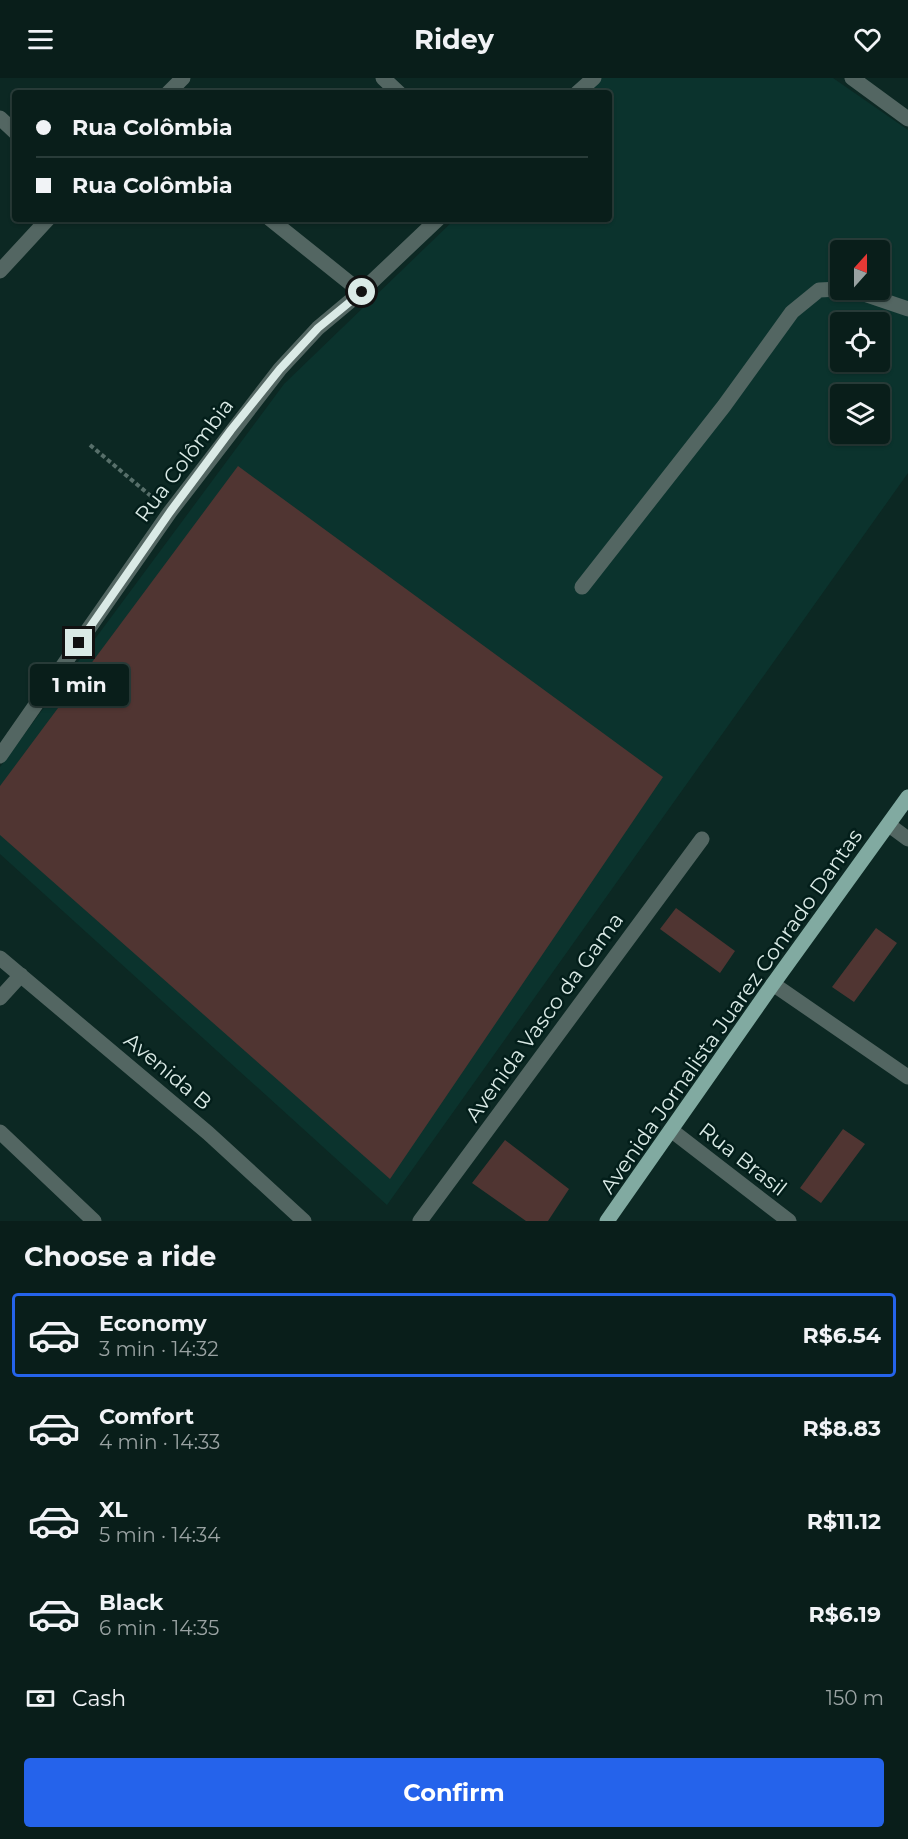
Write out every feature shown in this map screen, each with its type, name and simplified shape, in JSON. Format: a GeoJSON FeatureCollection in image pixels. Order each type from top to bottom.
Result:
{"type":"FeatureCollection","features":[{"type":"Feature","properties":{"kind":"main road","name":"Avenida Jornalista Juarez Conrado Dantas"},"geometry":{"type":"LineString","coordinates":[[607,1221],[773,984],[908,797]]}},
{"type":"Feature","properties":{"kind":"street"},"geometry":{"type":"LineString","coordinates":[[171,90],[183,78]]}},
{"type":"Feature","properties":{"kind":"street"},"geometry":{"type":"LineString","coordinates":[[383,78],[396,90]]}},
{"type":"Feature","properties":{"kind":"street"},"geometry":{"type":"LineString","coordinates":[[580,90],[594,78]]}},
{"type":"Feature","properties":{"kind":"street"},"geometry":{"type":"LineString","coordinates":[[852,78],[908,119]]}},
{"type":"Feature","properties":{"kind":"street"},"geometry":{"type":"LineString","coordinates":[[0,118],[12,129]]}},
{"type":"Feature","properties":{"kind":"street"},"geometry":{"type":"LineString","coordinates":[[0,271],[45,222]]}},
{"type":"Feature","properties":{"kind":"street"},"geometry":{"type":"LineString","coordinates":[[274,222],[362,292]]}},
{"type":"Feature","properties":{"kind":"street","name":"Rua Colômbia"},"geometry":{"type":"LineString","coordinates":[[0,756],[170,512],[280,369],[318,328],[362,292],[435,222]]}},
{"type":"Feature","properties":{"kind":"street"},"geometry":{"type":"LineString","coordinates":[[582,587],[724,406],[792,312],[819,290],[830,289]]}},
{"type":"Feature","properties":{"kind":"street"},"geometry":{"type":"LineString","coordinates":[[881,300],[908,309]]}},
{"type":"Feature","properties":{"kind":"street"},"geometry":{"type":"LineString","coordinates":[[889,825],[908,838]]}},
{"type":"Feature","properties":{"kind":"street","name":"Avenida Vasco da Gama"},"geometry":{"type":"LineString","coordinates":[[420,1221],[702,838]]}},
{"type":"Feature","properties":{"kind":"street","name":"Avenida B"},"geometry":{"type":"LineString","coordinates":[[0,958],[208,1133],[304,1221]]}},
{"type":"Feature","properties":{"kind":"street"},"geometry":{"type":"LineString","coordinates":[[0,998],[21,975]]}},
{"type":"Feature","properties":{"kind":"street"},"geometry":{"type":"LineString","coordinates":[[773,984],[908,1077]]}},
{"type":"Feature","properties":{"kind":"street","name":"Rua Brasil"},"geometry":{"type":"LineString","coordinates":[[671,1130],[789,1221]]}},
{"type":"Feature","properties":{"kind":"street"},"geometry":{"type":"LineString","coordinates":[[0,1132],[94,1221]]}},
{"type":"Feature","properties":{"kind":"path"},"geometry":{"type":"LineString","coordinates":[[90,445],[170,512]]}},
{"type":"Feature","properties":{"kind":"shaded area"},"geometry":{"type":"Polygon","coordinates":[[[602,78],[833,78],[908,130],[908,473],[387,1205],[0,854],[0,767],[284,384],[452,222],[612,222],[612,90],[589,90],[602,78]]]}},
{"type":"Feature","properties":{"kind":"shaded area"},"geometry":{"type":"Polygon","coordinates":[[[238,466],[663,777],[390,1179],[0,835],[0,786],[238,466]]]}},
{"type":"Feature","properties":{"kind":"shaded area"},"geometry":{"type":"Polygon","coordinates":[[[676,908],[735,951],[720,973],[660,929],[676,908]]]}},
{"type":"Feature","properties":{"kind":"shaded area"},"geometry":{"type":"Polygon","coordinates":[[[876,928],[897,943],[854,1002],[832,987],[876,928]]]}},
{"type":"Feature","properties":{"kind":"shaded area"},"geometry":{"type":"Polygon","coordinates":[[[843,1129],[865,1144],[821,1203],[800,1188],[843,1129]]]}},
{"type":"Feature","properties":{"kind":"shaded area"},"geometry":{"type":"Polygon","coordinates":[[[505,1140],[569,1189],[548,1221],[526,1221],[472,1183],[505,1140]]]}},
{"type":"Feature","properties":{"kind":"route"},"geometry":{"type":"LineString","coordinates":[[79,643],[170,512],[280,369],[318,328],[362,292]]}}]}
